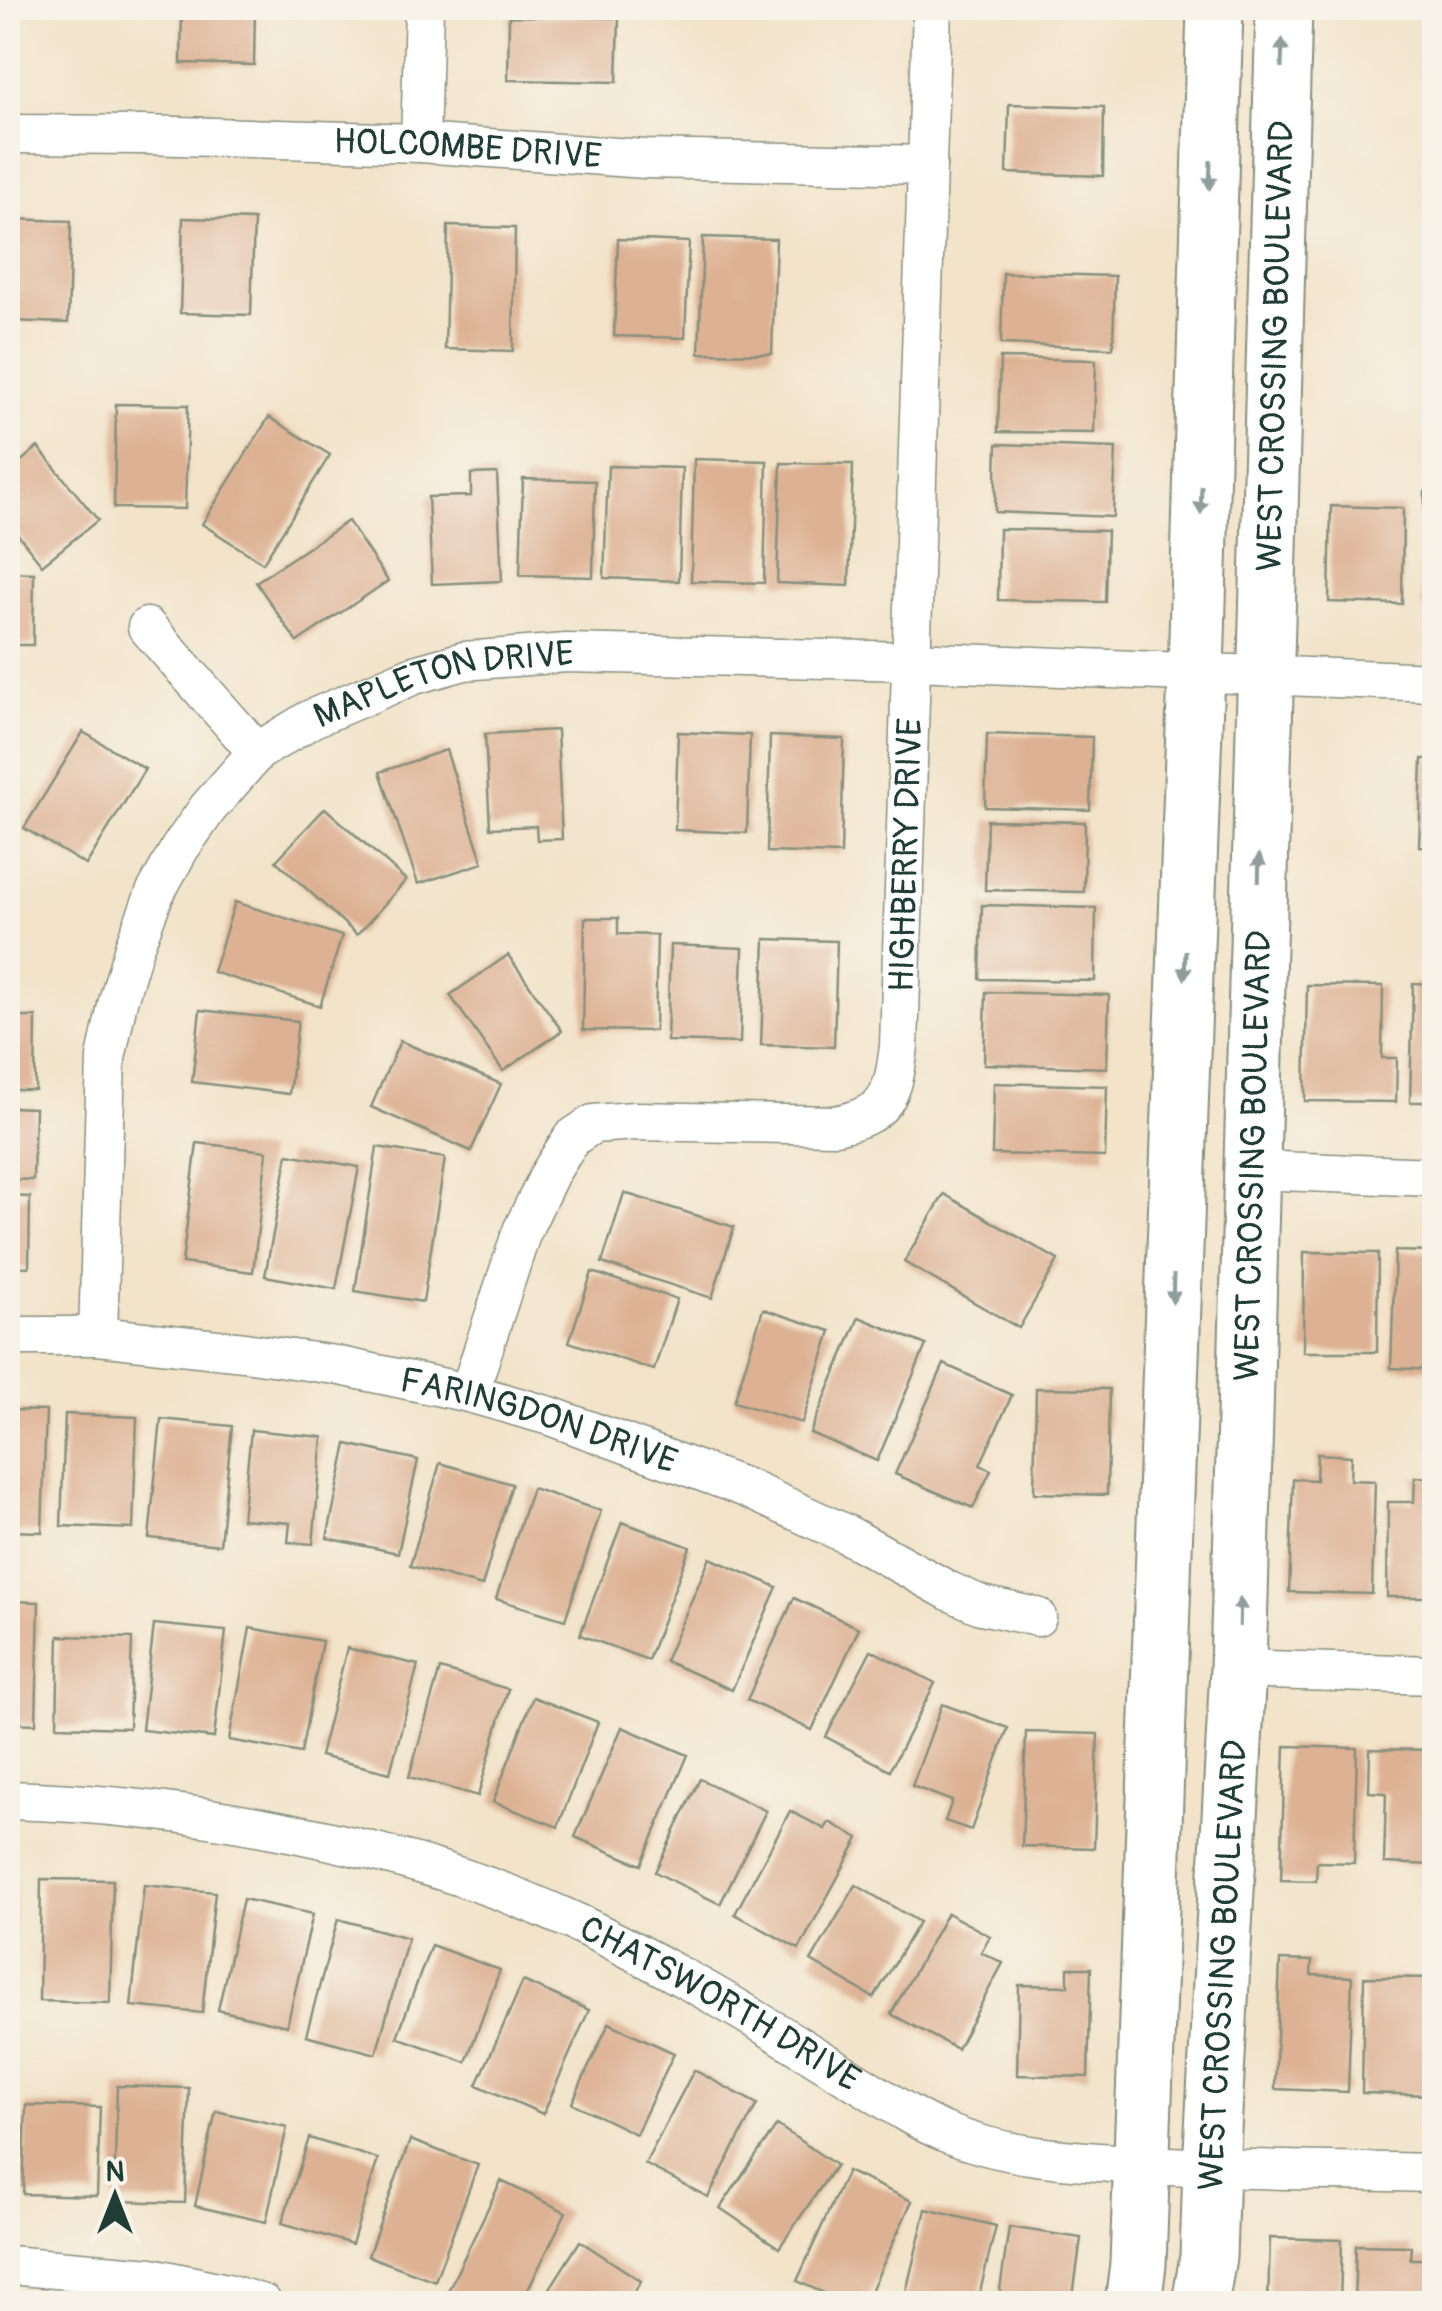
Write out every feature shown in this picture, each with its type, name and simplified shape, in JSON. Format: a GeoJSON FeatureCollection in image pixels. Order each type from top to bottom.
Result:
{"type":"FeatureCollection","features":[{"type":"Feature","properties":{"kind":"street"},"geometry":{"type":"LineString","coordinates":[[420,143],[424,8]]}},
{"type":"Feature","properties":{"kind":"street","name":"HIGHBERRY DRIVE"},"geometry":{"type":"LineString","coordinates":[[469,1393],[522,1231],[572,1138],[593,1124],[635,1121],[834,1126],[863,1120],[884,1101],[895,1081],[932,8]]}},
{"type":"Feature","properties":{"kind":"street","name":"WEST CROSSING BOULEVARD"},"geometry":{"type":"LineString","coordinates":[[1133,2304],[1138,2264],[1196,673],[1215,8]]}},
{"type":"Feature","properties":{"kind":"street","name":"WEST CROSSING BOULEVARD"},"geometry":{"type":"LineString","coordinates":[[1200,2304],[1208,2257],[1238,1669],[1284,8]]}},
{"type":"Feature","properties":{"kind":"street","name":"HOLCOMBE DRIVE"},"geometry":{"type":"LineString","coordinates":[[8,134],[420,143],[645,158],[927,166]]}},
{"type":"Feature","properties":{"kind":"street"},"geometry":{"type":"LineString","coordinates":[[147,627],[258,752]]}},
{"type":"Feature","properties":{"kind":"street","name":"MAPLETON DRIVE"},"geometry":{"type":"LineString","coordinates":[[98,1336],[105,1076],[118,1001],[134,947],[180,848],[208,808],[258,752],[311,720],[414,674],[464,661],[566,653],[912,661],[1434,682]]}},
{"type":"Feature","properties":{"kind":"street"},"geometry":{"type":"LineString","coordinates":[[1252,1170],[1434,1177]]}},
{"type":"Feature","properties":{"kind":"street","name":"FARINGDON DRIVE"},"geometry":{"type":"LineString","coordinates":[[8,1336],[98,1336],[335,1365],[469,1393],[550,1416],[746,1488],[846,1534],[949,1591],[981,1605],[1038,1616]]}},
{"type":"Feature","properties":{"kind":"street"},"geometry":{"type":"LineString","coordinates":[[1238,1669],[1434,1674]]}},
{"type":"Feature","properties":{"kind":"street","name":"CHATSWORTH DRIVE"},"geometry":{"type":"LineString","coordinates":[[8,1800],[71,1802],[204,1818],[288,1833],[434,1869],[565,1917],[633,1950],[904,2111],[947,2133],[988,2146],[1082,2161],[1434,2173]]}},
{"type":"Feature","properties":{"kind":"street"},"geometry":{"type":"LineString","coordinates":[[8,2266],[152,2278],[262,2304]]}},
{"type":"Feature","properties":{"kind":"building"},"geometry":{"type":"Polygon","coordinates":[[[182,8],[255,8],[254,65],[181,63],[182,8]]]}},
{"type":"Feature","properties":{"kind":"building"},"geometry":{"type":"Polygon","coordinates":[[[509,16],[619,18],[617,82],[508,80],[509,16]]]}},
{"type":"Feature","properties":{"kind":"building"},"geometry":{"type":"Polygon","coordinates":[[[1009,104],[1104,107],[1103,176],[1007,173],[1009,104]]]}},
{"type":"Feature","properties":{"kind":"building"},"geometry":{"type":"Polygon","coordinates":[[[183,218],[254,220],[251,315],[180,313],[183,218]]]}},
{"type":"Feature","properties":{"kind":"building"},"geometry":{"type":"Polygon","coordinates":[[[8,219],[71,221],[68,323],[8,321],[8,219]]]}},
{"type":"Feature","properties":{"kind":"building"},"geometry":{"type":"Polygon","coordinates":[[[448,226],[515,228],[513,351],[445,349],[448,226]]]}},
{"type":"Feature","properties":{"kind":"building"},"geometry":{"type":"Polygon","coordinates":[[[703,237],[776,239],[772,354],[699,353],[703,237]]]}},
{"type":"Feature","properties":{"kind":"building"},"geometry":{"type":"Polygon","coordinates":[[[618,239],[689,242],[685,338],[614,336],[618,239]]]}},
{"type":"Feature","properties":{"kind":"building"},"geometry":{"type":"Polygon","coordinates":[[[1003,273],[1115,276],[1113,348],[1001,344],[1003,273]]]}},
{"type":"Feature","properties":{"kind":"building"},"geometry":{"type":"Polygon","coordinates":[[[1000,358],[1096,360],[1094,433],[998,432],[1000,358]]]}},
{"type":"Feature","properties":{"kind":"building"},"geometry":{"type":"Polygon","coordinates":[[[116,404],[188,405],[185,509],[114,508],[116,404]]]}},
{"type":"Feature","properties":{"kind":"building"},"geometry":{"type":"Polygon","coordinates":[[[269,417],[330,455],[263,563],[202,524],[269,417]]]}},
{"type":"Feature","properties":{"kind":"building"},"geometry":{"type":"Polygon","coordinates":[[[997,444],[1116,448],[1113,517],[995,512],[997,444]]]}},
{"type":"Feature","properties":{"kind":"building"},"geometry":{"type":"Polygon","coordinates":[[[38,447],[98,520],[42,565],[8,522],[8,472],[38,447]]]}},
{"type":"Feature","properties":{"kind":"building"},"geometry":{"type":"Polygon","coordinates":[[[694,459],[767,461],[764,583],[691,581],[694,459]]]}},
{"type":"Feature","properties":{"kind":"building"},"geometry":{"type":"Polygon","coordinates":[[[781,463],[853,464],[849,586],[777,583],[781,463]]]}},
{"type":"Feature","properties":{"kind":"building"},"geometry":{"type":"Polygon","coordinates":[[[608,466],[682,468],[679,581],[604,578],[608,466]]]}},
{"type":"Feature","properties":{"kind":"building"},"geometry":{"type":"Polygon","coordinates":[[[497,473],[502,581],[432,584],[428,497],[471,496],[471,474],[497,473]]]}},
{"type":"Feature","properties":{"kind":"building"},"geometry":{"type":"Polygon","coordinates":[[[523,479],[595,481],[593,577],[520,575],[523,479]]]}},
{"type":"Feature","properties":{"kind":"building"},"geometry":{"type":"Polygon","coordinates":[[[1425,492],[1434,492],[1434,608],[1422,607],[1425,492]]]}},
{"type":"Feature","properties":{"kind":"building"},"geometry":{"type":"Polygon","coordinates":[[[1331,506],[1403,508],[1402,604],[1329,602],[1331,506]]]}},
{"type":"Feature","properties":{"kind":"building"},"geometry":{"type":"Polygon","coordinates":[[[348,521],[388,581],[297,642],[256,582],[348,521]]]}},
{"type":"Feature","properties":{"kind":"building"},"geometry":{"type":"Polygon","coordinates":[[[999,529],[1107,531],[1105,602],[998,600],[999,529]]]}},
{"type":"Feature","properties":{"kind":"building"},"geometry":{"type":"Polygon","coordinates":[[[8,572],[34,573],[33,645],[8,645],[8,572]]]}},
{"type":"Feature","properties":{"kind":"building"},"geometry":{"type":"Polygon","coordinates":[[[557,730],[562,839],[537,840],[536,826],[490,828],[485,734],[557,730]]]}},
{"type":"Feature","properties":{"kind":"building"},"geometry":{"type":"Polygon","coordinates":[[[83,732],[145,769],[86,865],[24,828],[83,732]]]}},
{"type":"Feature","properties":{"kind":"building"},"geometry":{"type":"Polygon","coordinates":[[[678,732],[750,735],[747,833],[675,830],[678,732]]]}},
{"type":"Feature","properties":{"kind":"building"},"geometry":{"type":"Polygon","coordinates":[[[987,734],[1092,737],[1090,810],[985,807],[987,734]]]}},
{"type":"Feature","properties":{"kind":"building"},"geometry":{"type":"Polygon","coordinates":[[[770,736],[844,739],[841,854],[767,852],[770,736]]]}},
{"type":"Feature","properties":{"kind":"building"},"geometry":{"type":"Polygon","coordinates":[[[446,750],[483,863],[418,884],[380,772],[446,750]]]}},
{"type":"Feature","properties":{"kind":"building"},"geometry":{"type":"Polygon","coordinates":[[[1422,759],[1434,759],[1434,847],[1419,846],[1422,759]]]}},
{"type":"Feature","properties":{"kind":"building"},"geometry":{"type":"Polygon","coordinates":[[[325,808],[406,880],[357,935],[276,861],[325,808]]]}},
{"type":"Feature","properties":{"kind":"building"},"geometry":{"type":"Polygon","coordinates":[[[987,820],[1085,822],[1084,892],[985,890],[987,820]]]}},
{"type":"Feature","properties":{"kind":"building"},"geometry":{"type":"Polygon","coordinates":[[[235,902],[342,936],[320,1006],[213,972],[235,902]]]}},
{"type":"Feature","properties":{"kind":"building"},"geometry":{"type":"Polygon","coordinates":[[[982,905],[1096,908],[1095,981],[980,979],[982,905]]]}},
{"type":"Feature","properties":{"kind":"building"},"geometry":{"type":"Polygon","coordinates":[[[585,918],[618,918],[618,934],[657,935],[655,1031],[583,1030],[585,918]]]}},
{"type":"Feature","properties":{"kind":"building"},"geometry":{"type":"Polygon","coordinates":[[[765,939],[837,941],[834,1047],[761,1045],[765,939]]]}},
{"type":"Feature","properties":{"kind":"building"},"geometry":{"type":"Polygon","coordinates":[[[670,945],[743,948],[740,1043],[667,1041],[670,945]]]}},
{"type":"Feature","properties":{"kind":"building"},"geometry":{"type":"Polygon","coordinates":[[[508,955],[562,1031],[503,1071],[450,995],[508,955]]]}},
{"type":"Feature","properties":{"kind":"building"},"geometry":{"type":"Polygon","coordinates":[[[1413,983],[1434,984],[1434,1102],[1410,1102],[1413,983]]]}},
{"type":"Feature","properties":{"kind":"building"},"geometry":{"type":"Polygon","coordinates":[[[1307,985],[1383,986],[1382,1058],[1397,1058],[1396,1102],[1305,1101],[1307,985]]]}},
{"type":"Feature","properties":{"kind":"building"},"geometry":{"type":"Polygon","coordinates":[[[986,992],[1109,995],[1107,1068],[984,1064],[986,992]]]}},
{"type":"Feature","properties":{"kind":"building"},"geometry":{"type":"Polygon","coordinates":[[[200,1010],[298,1021],[289,1094],[192,1082],[200,1010]]]}},
{"type":"Feature","properties":{"kind":"building"},"geometry":{"type":"Polygon","coordinates":[[[8,1017],[36,1017],[35,1090],[8,1090],[8,1017]]]}},
{"type":"Feature","properties":{"kind":"building"},"geometry":{"type":"Polygon","coordinates":[[[400,1041],[501,1084],[471,1151],[371,1107],[400,1041]]]}},
{"type":"Feature","properties":{"kind":"building"},"geometry":{"type":"Polygon","coordinates":[[[994,1083],[1107,1086],[1105,1157],[992,1154],[994,1083]]]}},
{"type":"Feature","properties":{"kind":"building"},"geometry":{"type":"Polygon","coordinates":[[[8,1107],[35,1108],[33,1180],[8,1179],[8,1107]]]}},
{"type":"Feature","properties":{"kind":"building"},"geometry":{"type":"Polygon","coordinates":[[[197,1143],[267,1151],[253,1272],[182,1263],[197,1143]]]}},
{"type":"Feature","properties":{"kind":"building"},"geometry":{"type":"Polygon","coordinates":[[[377,1147],[445,1158],[423,1302],[355,1291],[377,1147]]]}},
{"type":"Feature","properties":{"kind":"building"},"geometry":{"type":"Polygon","coordinates":[[[288,1154],[359,1167],[336,1289],[265,1276],[288,1154]]]}},
{"type":"Feature","properties":{"kind":"building"},"geometry":{"type":"Polygon","coordinates":[[[624,1193],[734,1227],[712,1298],[602,1263],[624,1193]]]}},
{"type":"Feature","properties":{"kind":"building"},"geometry":{"type":"Polygon","coordinates":[[[944,1194],[1058,1260],[1019,1328],[904,1262],[944,1194]]]}},
{"type":"Feature","properties":{"kind":"building"},"geometry":{"type":"Polygon","coordinates":[[[8,1196],[30,1197],[29,1267],[8,1266],[8,1196]]]}},
{"type":"Feature","properties":{"kind":"building"},"geometry":{"type":"Polygon","coordinates":[[[1395,1251],[1434,1252],[1434,1370],[1391,1368],[1395,1251]]]}},
{"type":"Feature","properties":{"kind":"building"},"geometry":{"type":"Polygon","coordinates":[[[1304,1252],[1378,1253],[1377,1352],[1303,1352],[1304,1252]]]}},
{"type":"Feature","properties":{"kind":"building"},"geometry":{"type":"Polygon","coordinates":[[[592,1272],[677,1299],[654,1370],[569,1342],[592,1272]]]}},
{"type":"Feature","properties":{"kind":"building"},"geometry":{"type":"Polygon","coordinates":[[[763,1309],[831,1331],[802,1423],[734,1402],[763,1309]]]}},
{"type":"Feature","properties":{"kind":"building"},"geometry":{"type":"Polygon","coordinates":[[[859,1317],[926,1345],[877,1461],[810,1433],[859,1317]]]}},
{"type":"Feature","properties":{"kind":"building"},"geometry":{"type":"Polygon","coordinates":[[[944,1364],[1012,1395],[980,1465],[991,1470],[973,1508],[895,1474],[944,1364]]]}},
{"type":"Feature","properties":{"kind":"building"},"geometry":{"type":"Polygon","coordinates":[[[1036,1388],[1109,1389],[1107,1495],[1034,1493],[1036,1388]]]}},
{"type":"Feature","properties":{"kind":"building"},"geometry":{"type":"Polygon","coordinates":[[[8,1410],[46,1411],[42,1532],[8,1531],[8,1410]]]}},
{"type":"Feature","properties":{"kind":"building"},"geometry":{"type":"Polygon","coordinates":[[[65,1414],[137,1417],[133,1529],[61,1526],[65,1414]]]}},
{"type":"Feature","properties":{"kind":"building"},"geometry":{"type":"Polygon","coordinates":[[[161,1419],[232,1426],[220,1545],[149,1538],[161,1419]]]}},
{"type":"Feature","properties":{"kind":"building"},"geometry":{"type":"Polygon","coordinates":[[[251,1430],[323,1437],[313,1544],[288,1542],[290,1523],[242,1519],[251,1430]]]}},
{"type":"Feature","properties":{"kind":"building"},"geometry":{"type":"Polygon","coordinates":[[[347,1444],[418,1460],[398,1553],[327,1538],[347,1444]]]}},
{"type":"Feature","properties":{"kind":"building"},"geometry":{"type":"Polygon","coordinates":[[[1317,1454],[1351,1456],[1350,1480],[1375,1481],[1372,1594],[1289,1592],[1293,1479],[1316,1480],[1317,1454]]]}},
{"type":"Feature","properties":{"kind":"building"},"geometry":{"type":"Polygon","coordinates":[[[440,1463],[512,1484],[482,1586],[410,1566],[440,1463]]]}},
{"type":"Feature","properties":{"kind":"building"},"geometry":{"type":"Polygon","coordinates":[[[1415,1477],[1434,1478],[1434,1597],[1387,1597],[1388,1502],[1414,1502],[1415,1477]]]}},
{"type":"Feature","properties":{"kind":"building"},"geometry":{"type":"Polygon","coordinates":[[[532,1488],[601,1511],[565,1620],[496,1599],[532,1488]]]}},
{"type":"Feature","properties":{"kind":"building"},"geometry":{"type":"Polygon","coordinates":[[[622,1522],[690,1547],[648,1660],[580,1635],[622,1522]]]}},
{"type":"Feature","properties":{"kind":"building"},"geometry":{"type":"Polygon","coordinates":[[[710,1558],[777,1587],[732,1690],[665,1661],[710,1558]]]}},
{"type":"Feature","properties":{"kind":"building"},"geometry":{"type":"Polygon","coordinates":[[[794,1598],[859,1628],[812,1730],[747,1700],[794,1598]]]}},
{"type":"Feature","properties":{"kind":"building"},"geometry":{"type":"Polygon","coordinates":[[[8,1601],[39,1602],[36,1724],[8,1723],[8,1601]]]}},
{"type":"Feature","properties":{"kind":"building"},"geometry":{"type":"Polygon","coordinates":[[[154,1624],[226,1631],[214,1738],[142,1730],[154,1624]]]}},
{"type":"Feature","properties":{"kind":"building"},"geometry":{"type":"Polygon","coordinates":[[[250,1628],[322,1641],[301,1753],[229,1740],[250,1628]]]}},
{"type":"Feature","properties":{"kind":"building"},"geometry":{"type":"Polygon","coordinates":[[[59,1636],[132,1638],[129,1728],[57,1726],[59,1636]]]}},
{"type":"Feature","properties":{"kind":"building"},"geometry":{"type":"Polygon","coordinates":[[[347,1648],[418,1665],[390,1773],[320,1756],[347,1648]]]}},
{"type":"Feature","properties":{"kind":"building"},"geometry":{"type":"Polygon","coordinates":[[[871,1650],[935,1683],[890,1770],[826,1737],[871,1650]]]}},
{"type":"Feature","properties":{"kind":"building"},"geometry":{"type":"Polygon","coordinates":[[[440,1669],[508,1689],[478,1796],[409,1777],[440,1669]]]}},
{"type":"Feature","properties":{"kind":"building"},"geometry":{"type":"Polygon","coordinates":[[[533,1697],[598,1722],[558,1827],[493,1802],[533,1697]]]}},
{"type":"Feature","properties":{"kind":"building"},"geometry":{"type":"Polygon","coordinates":[[[942,1704],[1008,1728],[971,1830],[945,1821],[952,1801],[912,1786],[942,1704]]]}},
{"type":"Feature","properties":{"kind":"building"},"geometry":{"type":"Polygon","coordinates":[[[622,1727],[688,1755],[641,1865],[575,1837],[622,1727]]]}},
{"type":"Feature","properties":{"kind":"building"},"geometry":{"type":"Polygon","coordinates":[[[1026,1732],[1098,1734],[1094,1848],[1022,1846],[1026,1732]]]}},
{"type":"Feature","properties":{"kind":"building"},"geometry":{"type":"Polygon","coordinates":[[[1285,1746],[1357,1748],[1354,1863],[1317,1862],[1316,1881],[1281,1880],[1285,1746]]]}},
{"type":"Feature","properties":{"kind":"building"},"geometry":{"type":"Polygon","coordinates":[[[1370,1749],[1434,1750],[1434,1865],[1384,1863],[1386,1793],[1369,1792],[1370,1749]]]}},
{"type":"Feature","properties":{"kind":"building"},"geometry":{"type":"Polygon","coordinates":[[[700,1779],[766,1811],[720,1904],[655,1872],[700,1779]]]}},
{"type":"Feature","properties":{"kind":"building"},"geometry":{"type":"Polygon","coordinates":[[[790,1811],[825,1829],[829,1822],[859,1838],[799,1949],[735,1914],[790,1811]]]}},
{"type":"Feature","properties":{"kind":"building"},"geometry":{"type":"Polygon","coordinates":[[[8,1877],[15,1877],[13,1973],[8,1973],[8,1877]]]}},
{"type":"Feature","properties":{"kind":"building"},"geometry":{"type":"Polygon","coordinates":[[[41,1879],[113,1880],[110,2003],[39,2001],[41,1879]]]}},
{"type":"Feature","properties":{"kind":"building"},"geometry":{"type":"Polygon","coordinates":[[[144,1885],[215,1892],[202,2013],[131,2006],[144,1885]]]}},
{"type":"Feature","properties":{"kind":"building"},"geometry":{"type":"Polygon","coordinates":[[[856,1885],[919,1922],[874,1998],[811,1961],[856,1885]]]}},
{"type":"Feature","properties":{"kind":"building"},"geometry":{"type":"Polygon","coordinates":[[[243,1899],[313,1914],[287,2026],[218,2010],[243,1899]]]}},
{"type":"Feature","properties":{"kind":"building"},"geometry":{"type":"Polygon","coordinates":[[[947,1913],[990,1936],[981,1952],[1003,1963],[957,2049],[891,2014],[947,1913]]]}},
{"type":"Feature","properties":{"kind":"building"},"geometry":{"type":"Polygon","coordinates":[[[338,1919],[408,1938],[376,2054],[306,2035],[338,1919]]]}},
{"type":"Feature","properties":{"kind":"building"},"geometry":{"type":"Polygon","coordinates":[[[431,1945],[500,1970],[466,2062],[397,2037],[431,1945]]]}},
{"type":"Feature","properties":{"kind":"building"},"geometry":{"type":"Polygon","coordinates":[[[1280,1960],[1312,1961],[1311,1975],[1352,1977],[1348,2092],[1275,2089],[1280,1960]]]}},
{"type":"Feature","properties":{"kind":"building"},"geometry":{"type":"Polygon","coordinates":[[[1068,1968],[1091,1968],[1088,2077],[1017,2075],[1019,1985],[1068,1986],[1068,1968]]]}},
{"type":"Feature","properties":{"kind":"building"},"geometry":{"type":"Polygon","coordinates":[[[1364,1977],[1434,1978],[1434,2095],[1362,2093],[1364,1977]]]}},
{"type":"Feature","properties":{"kind":"building"},"geometry":{"type":"Polygon","coordinates":[[[523,1981],[589,2010],[543,2114],[477,2085],[523,1981]]]}},
{"type":"Feature","properties":{"kind":"building"},"geometry":{"type":"Polygon","coordinates":[[[609,2023],[674,2053],[636,2134],[572,2103],[609,2023]]]}},
{"type":"Feature","properties":{"kind":"building"},"geometry":{"type":"Polygon","coordinates":[[[694,2070],[757,2104],[708,2197],[645,2164],[694,2070]]]}},
{"type":"Feature","properties":{"kind":"building"},"geometry":{"type":"Polygon","coordinates":[[[117,2086],[189,2088],[185,2203],[114,2201],[117,2086]]]}},
{"type":"Feature","properties":{"kind":"building"},"geometry":{"type":"Polygon","coordinates":[[[26,2105],[100,2107],[97,2196],[23,2194],[26,2105]]]}},
{"type":"Feature","properties":{"kind":"building"},"geometry":{"type":"Polygon","coordinates":[[[216,2111],[287,2127],[266,2222],[195,2206],[216,2111]]]}},
{"type":"Feature","properties":{"kind":"building"},"geometry":{"type":"Polygon","coordinates":[[[777,2125],[836,2165],[779,2248],[720,2208],[777,2125]]]}},
{"type":"Feature","properties":{"kind":"building"},"geometry":{"type":"Polygon","coordinates":[[[309,2138],[378,2159],[352,2244],[282,2223],[309,2138]]]}},
{"type":"Feature","properties":{"kind":"building"},"geometry":{"type":"Polygon","coordinates":[[[410,2140],[478,2165],[435,2281],[368,2256],[410,2140]]]}},
{"type":"Feature","properties":{"kind":"building"},"geometry":{"type":"Polygon","coordinates":[[[847,2171],[912,2201],[865,2304],[848,2304],[797,2281],[847,2171]]]}},
{"type":"Feature","properties":{"kind":"building"},"geometry":{"type":"Polygon","coordinates":[[[501,2181],[566,2212],[521,2304],[475,2304],[448,2291],[501,2181]]]}},
{"type":"Feature","properties":{"kind":"building"},"geometry":{"type":"Polygon","coordinates":[[[926,2209],[996,2226],[977,2304],[903,2304],[926,2209]]]}},
{"type":"Feature","properties":{"kind":"building"},"geometry":{"type":"Polygon","coordinates":[[[1009,2227],[1081,2238],[1072,2304],[998,2304],[1009,2227]]]}},
{"type":"Feature","properties":{"kind":"building"},"geometry":{"type":"Polygon","coordinates":[[[1270,2238],[1342,2240],[1340,2304],[1268,2304],[1270,2238]]]}},
{"type":"Feature","properties":{"kind":"building"},"geometry":{"type":"Polygon","coordinates":[[[580,2241],[641,2281],[627,2304],[540,2304],[580,2241]]]}},
{"type":"Feature","properties":{"kind":"building"},"geometry":{"type":"Polygon","coordinates":[[[1356,2245],[1411,2246],[1410,2259],[1432,2259],[1432,2304],[1354,2304],[1356,2245]]]}}]}
